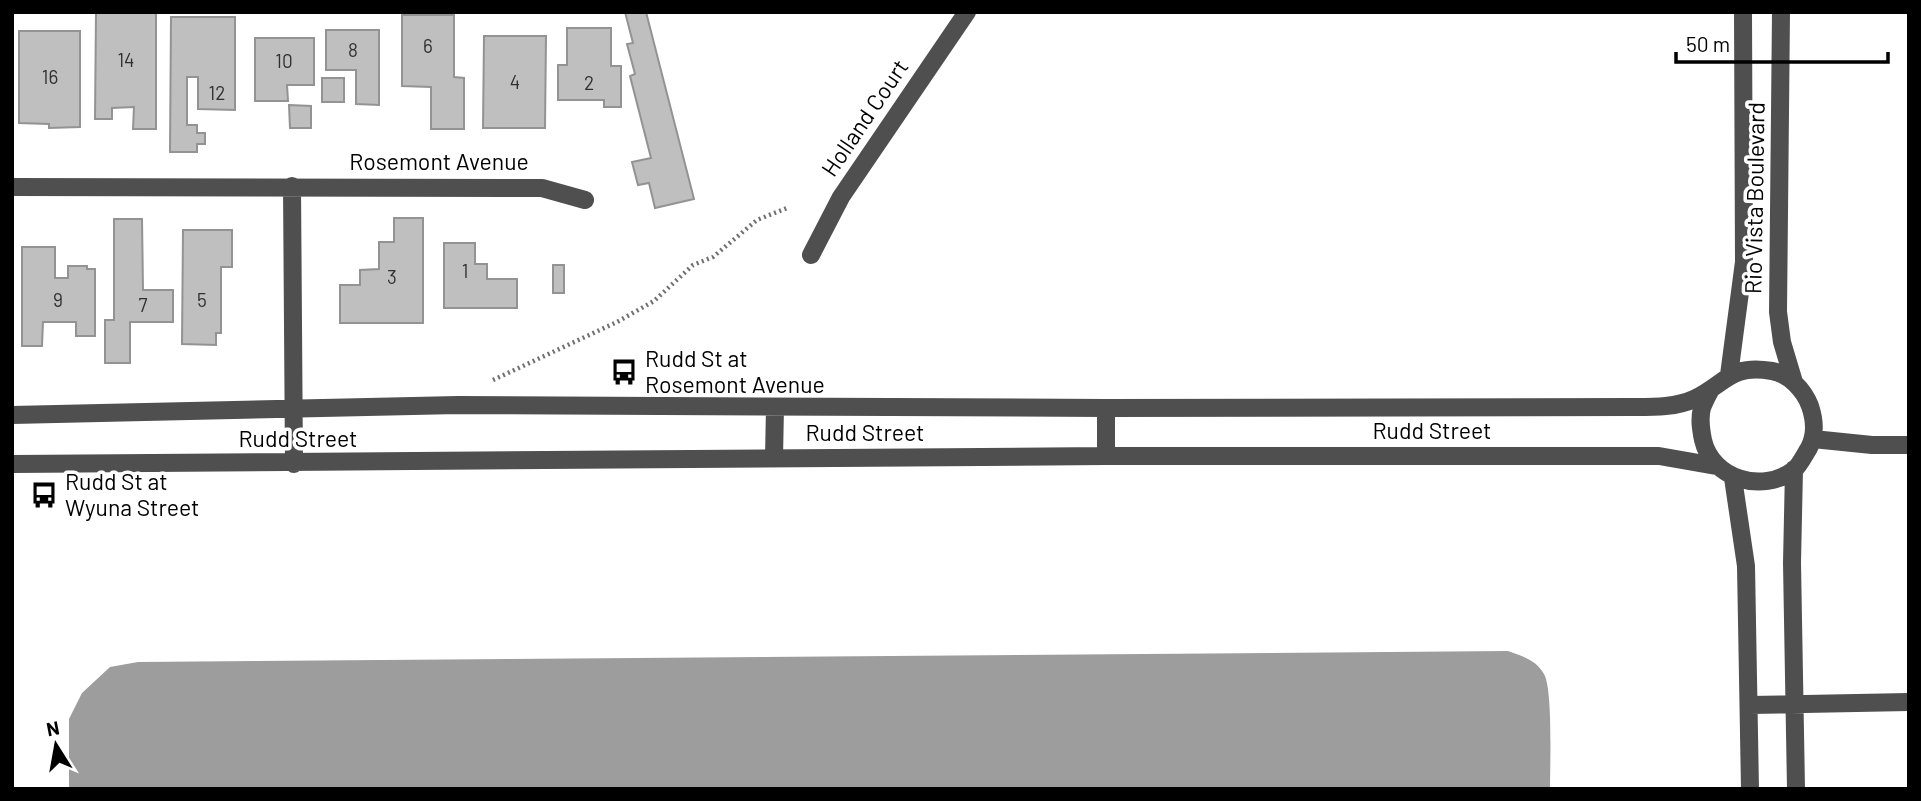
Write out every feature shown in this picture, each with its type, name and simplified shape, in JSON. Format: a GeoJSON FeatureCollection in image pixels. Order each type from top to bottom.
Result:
{"type":"FeatureCollection","features":[{"type":"Feature","properties":{"kind":"street","name":"Holland Court"},"geometry":{"type":"LineString","coordinates":[[811,255],[841,197],[967,12]]}},
{"type":"Feature","properties":{"kind":"street","name":"Rio Vista Boulevard"},"geometry":{"type":"LineString","coordinates":[[1729,375],[1744,262],[1743,12]]}},
{"type":"Feature","properties":{"kind":"street","name":"Rio Vista Boulevard"},"geometry":{"type":"LineString","coordinates":[[1781,12],[1778,312],[1782,342],[1794,382]]}},
{"type":"Feature","properties":{"kind":"street"},"geometry":{"type":"LineString","coordinates":[[292,186],[294,464]]}},
{"type":"Feature","properties":{"kind":"street","name":"Rosemont Avenue"},"geometry":{"type":"LineString","coordinates":[[12,187],[542,188],[585,200]]}},
{"type":"Feature","properties":{"kind":"street"},"geometry":{"type":"LineString","coordinates":[[1794,469],[1774,478],[1752,481],[1732,478],[1716,466],[1705,448],[1700,428],[1702,409],[1711,389],[1729,375],[1752,369],[1776,372],[1794,382],[1809,404],[1815,423],[1813,439],[1794,469],[1792,563],[1796,789]]}},
{"type":"Feature","properties":{"kind":"street","name":"Rudd Street"},"geometry":{"type":"LineString","coordinates":[[12,415],[458,405],[1663,407],[1692,400],[1711,389]]}},
{"type":"Feature","properties":{"kind":"street"},"geometry":{"type":"LineString","coordinates":[[774,458],[775,407]]}},
{"type":"Feature","properties":{"kind":"street"},"geometry":{"type":"LineString","coordinates":[[1106,408],[1106,456]]}},
{"type":"Feature","properties":{"kind":"street"},"geometry":{"type":"LineString","coordinates":[[1813,439],[1872,445],[1909,445]]}},
{"type":"Feature","properties":{"kind":"street","name":"Rudd Street"},"geometry":{"type":"LineString","coordinates":[[12,464],[1106,456],[1659,456],[1716,466]]}},
{"type":"Feature","properties":{"kind":"street"},"geometry":{"type":"LineString","coordinates":[[1732,478],[1746,566],[1750,789]]}},
{"type":"Feature","properties":{"kind":"street"},"geometry":{"type":"LineString","coordinates":[[1749,705],[1909,702]]}},
{"type":"Feature","properties":{"kind":"path"},"geometry":{"type":"LineString","coordinates":[[493,380],[617,322],[654,301],[693,265],[713,257],[757,220],[787,208]]}},
{"type":"Feature","properties":{"kind":"shaded area"},"geometry":{"type":"Polygon","coordinates":[[[1508,651],[1537,665],[1547,683],[1550,789],[69,789],[69,719],[82,693],[110,667],[138,662],[1508,651]]]}},
{"type":"Feature","properties":{"kind":"building"},"geometry":{"type":"Polygon","coordinates":[[[625,12],[646,12],[694,199],[655,208],[649,183],[638,185],[632,162],[651,158],[630,76],[635,74],[627,44],[633,43],[625,12]]]}},
{"type":"Feature","properties":{"kind":"building"},"geometry":{"type":"Polygon","coordinates":[[[96,13],[156,13],[156,129],[133,129],[134,107],[112,108],[112,119],[95,119],[96,13]]]}},
{"type":"Feature","properties":{"kind":"building"},"geometry":{"type":"Polygon","coordinates":[[[402,15],[454,15],[454,77],[464,78],[464,129],[431,129],[431,87],[402,86],[402,15]]]}},
{"type":"Feature","properties":{"kind":"building"},"geometry":{"type":"Polygon","coordinates":[[[171,17],[235,17],[235,110],[198,109],[198,77],[187,77],[187,125],[197,125],[197,133],[205,133],[205,144],[197,144],[197,152],[170,152],[171,17]]]}},
{"type":"Feature","properties":{"kind":"building"},"geometry":{"type":"Polygon","coordinates":[[[567,28],[611,28],[611,66],[621,66],[621,107],[604,107],[604,100],[558,100],[558,65],[567,65],[567,28]]]}},
{"type":"Feature","properties":{"kind":"building"},"geometry":{"type":"Polygon","coordinates":[[[326,30],[379,30],[379,105],[356,104],[356,70],[326,70],[326,30]]]}},
{"type":"Feature","properties":{"kind":"building"},"geometry":{"type":"Polygon","coordinates":[[[19,31],[80,31],[80,127],[49,128],[49,124],[19,123],[19,31]]]}},
{"type":"Feature","properties":{"kind":"building"},"geometry":{"type":"Polygon","coordinates":[[[484,36],[546,36],[545,128],[483,128],[484,36]]]}},
{"type":"Feature","properties":{"kind":"building"},"geometry":{"type":"Polygon","coordinates":[[[255,38],[314,38],[314,85],[287,85],[288,101],[255,101],[255,38]]]}},
{"type":"Feature","properties":{"kind":"building"},"geometry":{"type":"Polygon","coordinates":[[[322,78],[344,78],[344,102],[322,102],[322,78]]]}},
{"type":"Feature","properties":{"kind":"building"},"geometry":{"type":"Polygon","coordinates":[[[289,105],[311,106],[311,128],[290,128],[289,105]]]}},
{"type":"Feature","properties":{"kind":"building"},"geometry":{"type":"Polygon","coordinates":[[[394,218],[423,218],[423,323],[340,323],[340,285],[360,285],[360,270],[379,269],[379,242],[394,242],[394,218]]]}},
{"type":"Feature","properties":{"kind":"building"},"geometry":{"type":"Polygon","coordinates":[[[114,219],[142,219],[143,290],[173,290],[173,322],[130,322],[130,363],[105,363],[105,320],[114,320],[114,219]]]}},
{"type":"Feature","properties":{"kind":"building"},"geometry":{"type":"Polygon","coordinates":[[[183,230],[232,230],[232,267],[221,267],[221,333],[216,333],[216,345],[182,344],[183,230]]]}},
{"type":"Feature","properties":{"kind":"building"},"geometry":{"type":"Polygon","coordinates":[[[444,243],[475,243],[475,264],[487,264],[487,279],[517,279],[517,308],[444,308],[444,243]]]}},
{"type":"Feature","properties":{"kind":"building"},"geometry":{"type":"Polygon","coordinates":[[[22,247],[55,247],[55,278],[68,278],[68,266],[95,269],[95,336],[76,336],[76,322],[43,322],[42,346],[22,346],[22,247]]]}},
{"type":"Feature","properties":{"kind":"building"},"geometry":{"type":"Polygon","coordinates":[[[553,265],[564,265],[564,293],[553,293],[553,265]]]}},
{"type":"Feature","properties":{"kind":"place","name":"Rudd St at Rosemont Avenue"},"geometry":{"type":"Point","coordinates":[624,372]}},
{"type":"Feature","properties":{"kind":"place","name":"Rudd St at Wyuna Street"},"geometry":{"type":"Point","coordinates":[44,495]}}]}
